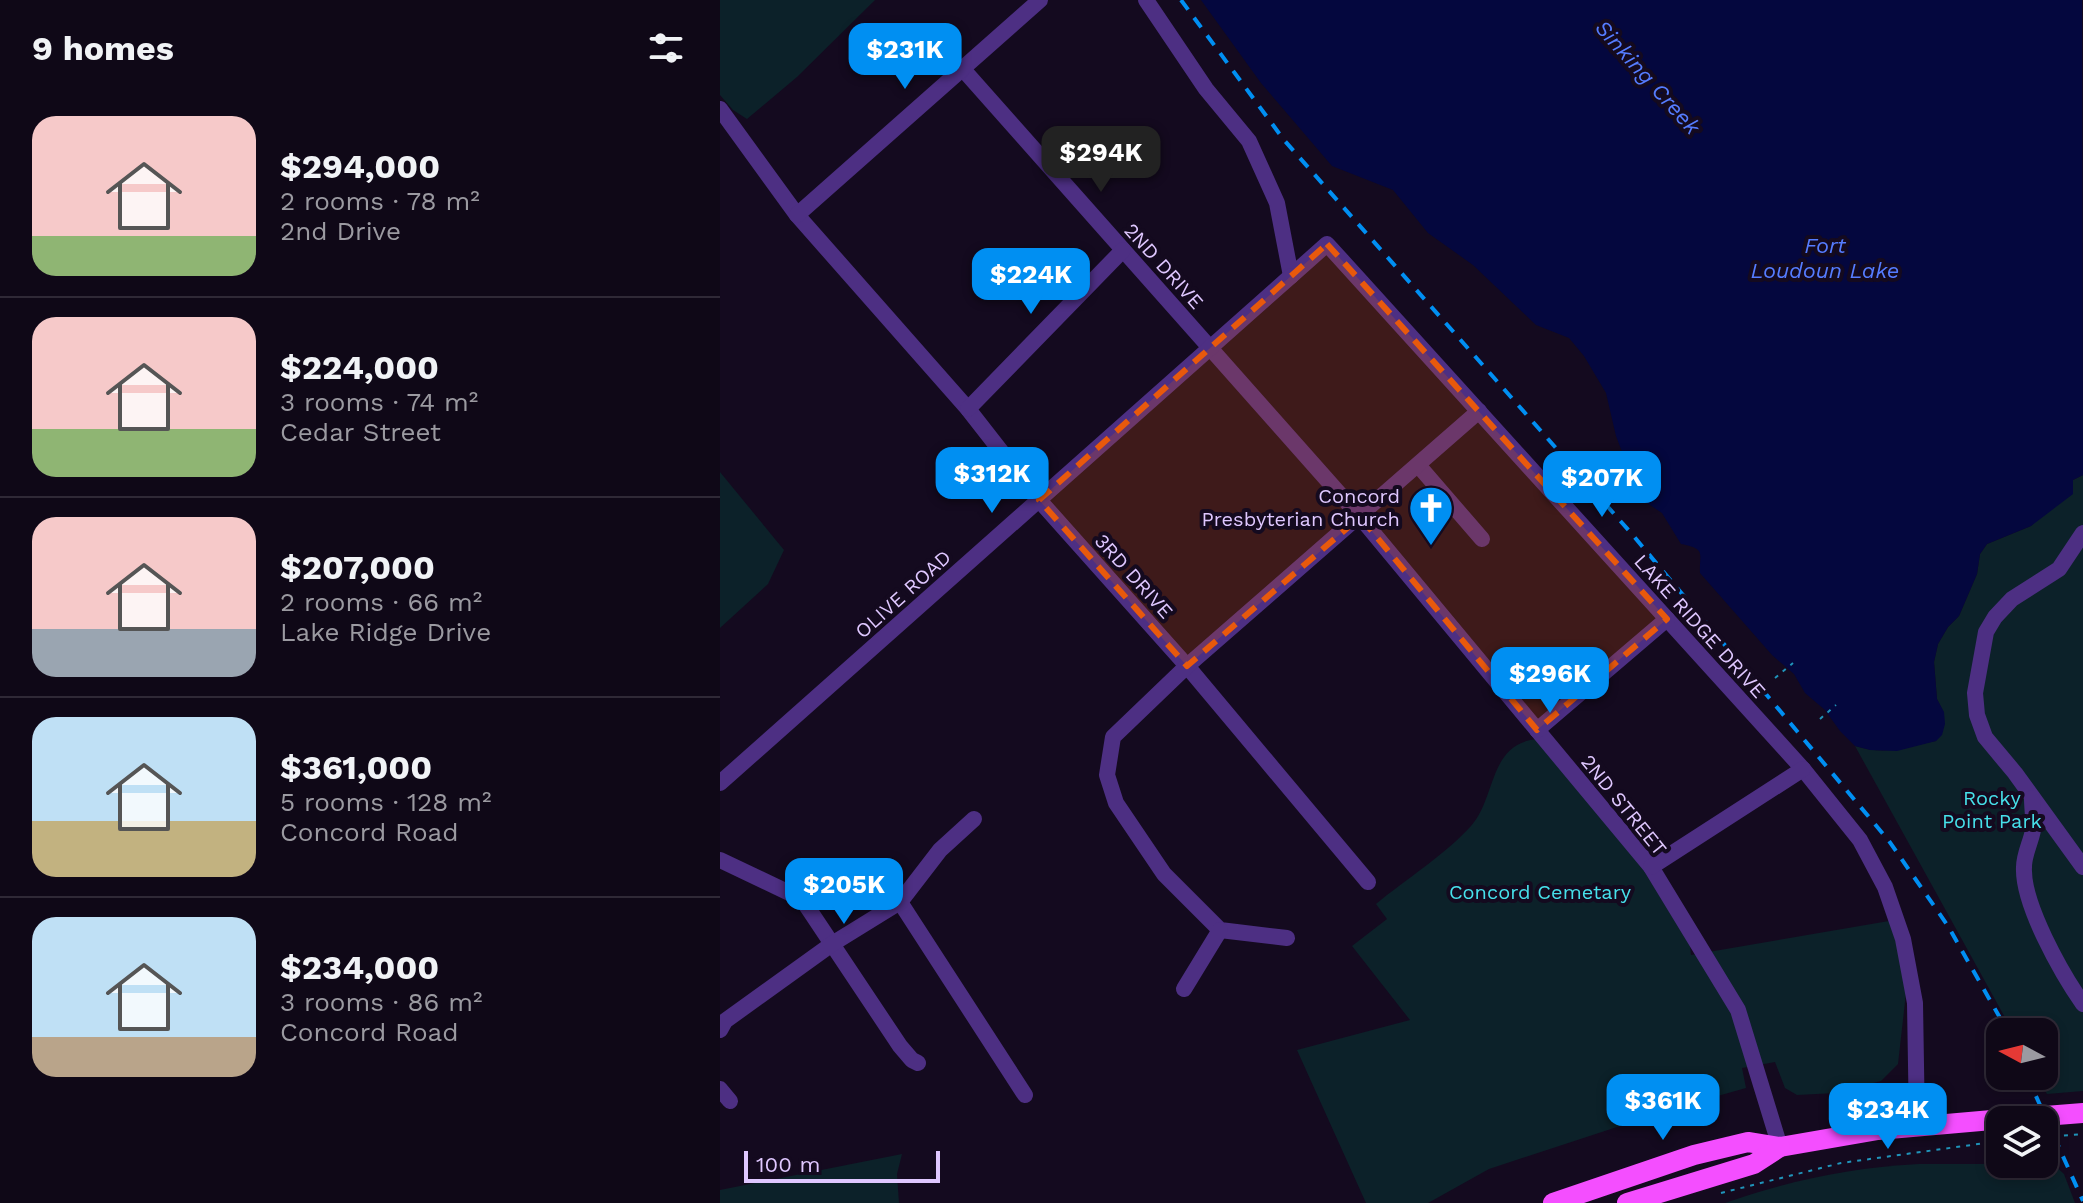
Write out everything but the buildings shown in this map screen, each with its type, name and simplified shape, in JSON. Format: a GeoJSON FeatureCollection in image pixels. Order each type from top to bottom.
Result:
{"type":"FeatureCollection","features":[{"type":"Feature","properties":{"kind":"main road"},"geometry":{"type":"LineString","coordinates":[[1553,1203],[1717,1149],[1748,1142],[1780,1147],[1917,1126],[2083,1113]]}},
{"type":"Feature","properties":{"kind":"main road"},"geometry":{"type":"LineString","coordinates":[[1627,1203],[1754,1164],[1780,1147]]}},
{"type":"Feature","properties":{"kind":"street"},"geometry":{"type":"LineString","coordinates":[[797,215],[1040,0]]}},
{"type":"Feature","properties":{"kind":"street"},"geometry":{"type":"LineString","coordinates":[[1146,0],[1206,89],[1249,141],[1277,203],[1291,276]]}},
{"type":"Feature","properties":{"kind":"street","name":"2ND DRIVE"},"geometry":{"type":"LineString","coordinates":[[961,67],[1210,348]]}},
{"type":"Feature","properties":{"kind":"street","name":"3RD DRIVE"},"geometry":{"type":"LineString","coordinates":[[720,109],[797,215],[968,409],[1039,500],[1187,666],[1368,882]]}},
{"type":"Feature","properties":{"kind":"street","name":"LAKE RIDGE DRIVE"},"geometry":{"type":"LineString","coordinates":[[1291,276],[1327,244],[1803,769],[1860,840],[1885,887],[1903,939],[1915,1003],[1917,1126]]}},
{"type":"Feature","properties":{"kind":"street"},"geometry":{"type":"LineString","coordinates":[[968,409],[1123,250]]}},
{"type":"Feature","properties":{"kind":"street","name":"OLIVE ROAD"},"geometry":{"type":"LineString","coordinates":[[720,783],[1291,276]]}},
{"type":"Feature","properties":{"kind":"street","name":"2ND STREET"},"geometry":{"type":"LineString","coordinates":[[1210,348],[1360,517],[1651,867],[1738,1010],[1780,1147]]}},
{"type":"Feature","properties":{"kind":"street"},"geometry":{"type":"LineString","coordinates":[[1287,938],[1220,930],[1164,874],[1116,803],[1107,775],[1113,737],[1187,666],[1479,411]]}},
{"type":"Feature","properties":{"kind":"street"},"geometry":{"type":"LineString","coordinates":[[1418,465],[1482,539]]}},
{"type":"Feature","properties":{"kind":"street"},"geometry":{"type":"LineString","coordinates":[[2083,533],[2059,569],[2012,599],[1995,617],[1986,632],[1975,693],[1977,715],[1985,737],[2083,867]]}},
{"type":"Feature","properties":{"kind":"street"},"geometry":{"type":"LineString","coordinates":[[1537,730],[1667,619]]}},
{"type":"Feature","properties":{"kind":"street"},"geometry":{"type":"LineString","coordinates":[[1651,867],[1803,769]]}},
{"type":"Feature","properties":{"kind":"street"},"geometry":{"type":"LineString","coordinates":[[2032,797],[2033,828],[2024,866],[2025,882],[2061,971],[2083,1004]]}},
{"type":"Feature","properties":{"kind":"street"},"geometry":{"type":"LineString","coordinates":[[720,1030],[725,1021],[832,944],[900,902],[940,850],[974,819]]}},
{"type":"Feature","properties":{"kind":"street"},"geometry":{"type":"LineString","coordinates":[[720,860],[802,899],[900,1046],[918,1063]]}},
{"type":"Feature","properties":{"kind":"street"},"geometry":{"type":"LineString","coordinates":[[900,902],[1025,1095]]}},
{"type":"Feature","properties":{"kind":"street"},"geometry":{"type":"LineString","coordinates":[[1184,989],[1220,930]]}},
{"type":"Feature","properties":{"kind":"path"},"geometry":{"type":"LineString","coordinates":[[1775,678],[1793,663]]}},
{"type":"Feature","properties":{"kind":"path"},"geometry":{"type":"LineString","coordinates":[[1820,719],[1836,705]]}},
{"type":"Feature","properties":{"kind":"path"},"geometry":{"type":"LineString","coordinates":[[2058,1136],[2083,1134]]}},
{"type":"Feature","properties":{"kind":"path"},"geometry":{"type":"LineString","coordinates":[[1712,1195],[1841,1163],[1986,1143]]}},
{"type":"Feature","properties":{"kind":"highlighted area"},"geometry":{"type":"Polygon","coordinates":[[[1327,244],[1667,619],[1537,730],[1360,517],[1187,666],[1039,500],[1327,244]]]}},
{"type":"Feature","properties":{"kind":"green space"},"geometry":{"type":"Polygon","coordinates":[[[720,0],[875,0],[797,77],[747,119],[733,110],[720,95],[720,0]]]}},
{"type":"Feature","properties":{"kind":"green space"},"geometry":{"type":"Polygon","coordinates":[[[720,472],[784,550],[768,584],[720,628],[720,472]]]}},
{"type":"Feature","properties":{"kind":"green space","name":"Rocky Point Park"},"geometry":{"type":"Polygon","coordinates":[[[2083,475],[2083,1091],[2047,1094],[2045,1090],[2058,1090],[2058,1018],[2005,1018],[1855,746],[1887,750],[1936,741],[1944,713],[1937,699],[1934,662],[1938,644],[1959,616],[1977,574],[1980,554],[1987,544],[2031,526],[2073,480],[2083,475]]]}},
{"type":"Feature","properties":{"kind":"green space","name":"Concord Cemetary"},"geometry":{"type":"Polygon","coordinates":[[[1538,739],[1641,866],[1690,945],[1691,955],[1889,921],[1896,940],[1906,993],[1898,1064],[1881,1081],[1836,1093],[1797,1095],[1785,1088],[1775,1062],[1742,1068],[1746,1088],[1489,1169],[1428,1203],[1366,1203],[1297,1050],[1410,1020],[1352,946],[1387,919],[1376,904],[1471,826],[1510,750],[1538,739]]]}},
{"type":"Feature","properties":{"kind":"green space"},"geometry":{"type":"Polygon","coordinates":[[[902,1154],[897,1174],[899,1203],[720,1203],[720,1190],[902,1154]]]}},
{"type":"Feature","properties":{"kind":"green space"},"geometry":{"type":"Polygon","coordinates":[[[1919,1164],[1986,1164],[1986,1178],[2058,1178],[2058,1169],[2064,1174],[2075,1203],[1725,1203],[1820,1176],[1919,1164]]]}},
{"type":"Feature","properties":{"kind":"water","name":"Fort Loudoun Lake"},"geometry":{"type":"Polygon","coordinates":[[[1201,0],[2082,0],[2083,475],[2073,480],[2073,494],[2031,526],[1987,544],[1980,554],[1977,574],[1959,616],[1938,644],[1934,662],[1937,699],[1944,712],[1945,724],[1942,735],[1936,741],[1897,751],[1870,750],[1855,746],[1840,731],[1825,710],[1805,693],[1794,674],[1772,655],[1700,573],[1698,550],[1681,544],[1662,513],[1647,503],[1616,436],[1606,393],[1569,338],[1536,325],[1473,265],[1428,233],[1393,190],[1332,166],[1261,83],[1201,0]]]}},
{"type":"Feature","properties":{"kind":"railway"},"geometry":{"type":"LineString","coordinates":[[1181,0],[1284,140],[1631,533],[1889,841],[1948,926],[2000,1018]]}},
{"type":"Feature","properties":{"kind":"railway"},"geometry":{"type":"LineString","coordinates":[[2033,1090],[2083,1201]]}},
{"type":"Feature","properties":{"kind":"place","name":"Concord Presbyterian Church"},"geometry":{"type":"Point","coordinates":[1431,547]}},
{"type":"Feature","properties":{"kind":"water label","name":"Sinking Creek"},"geometry":{"type":"Point","coordinates":[1648,77]}}]}
